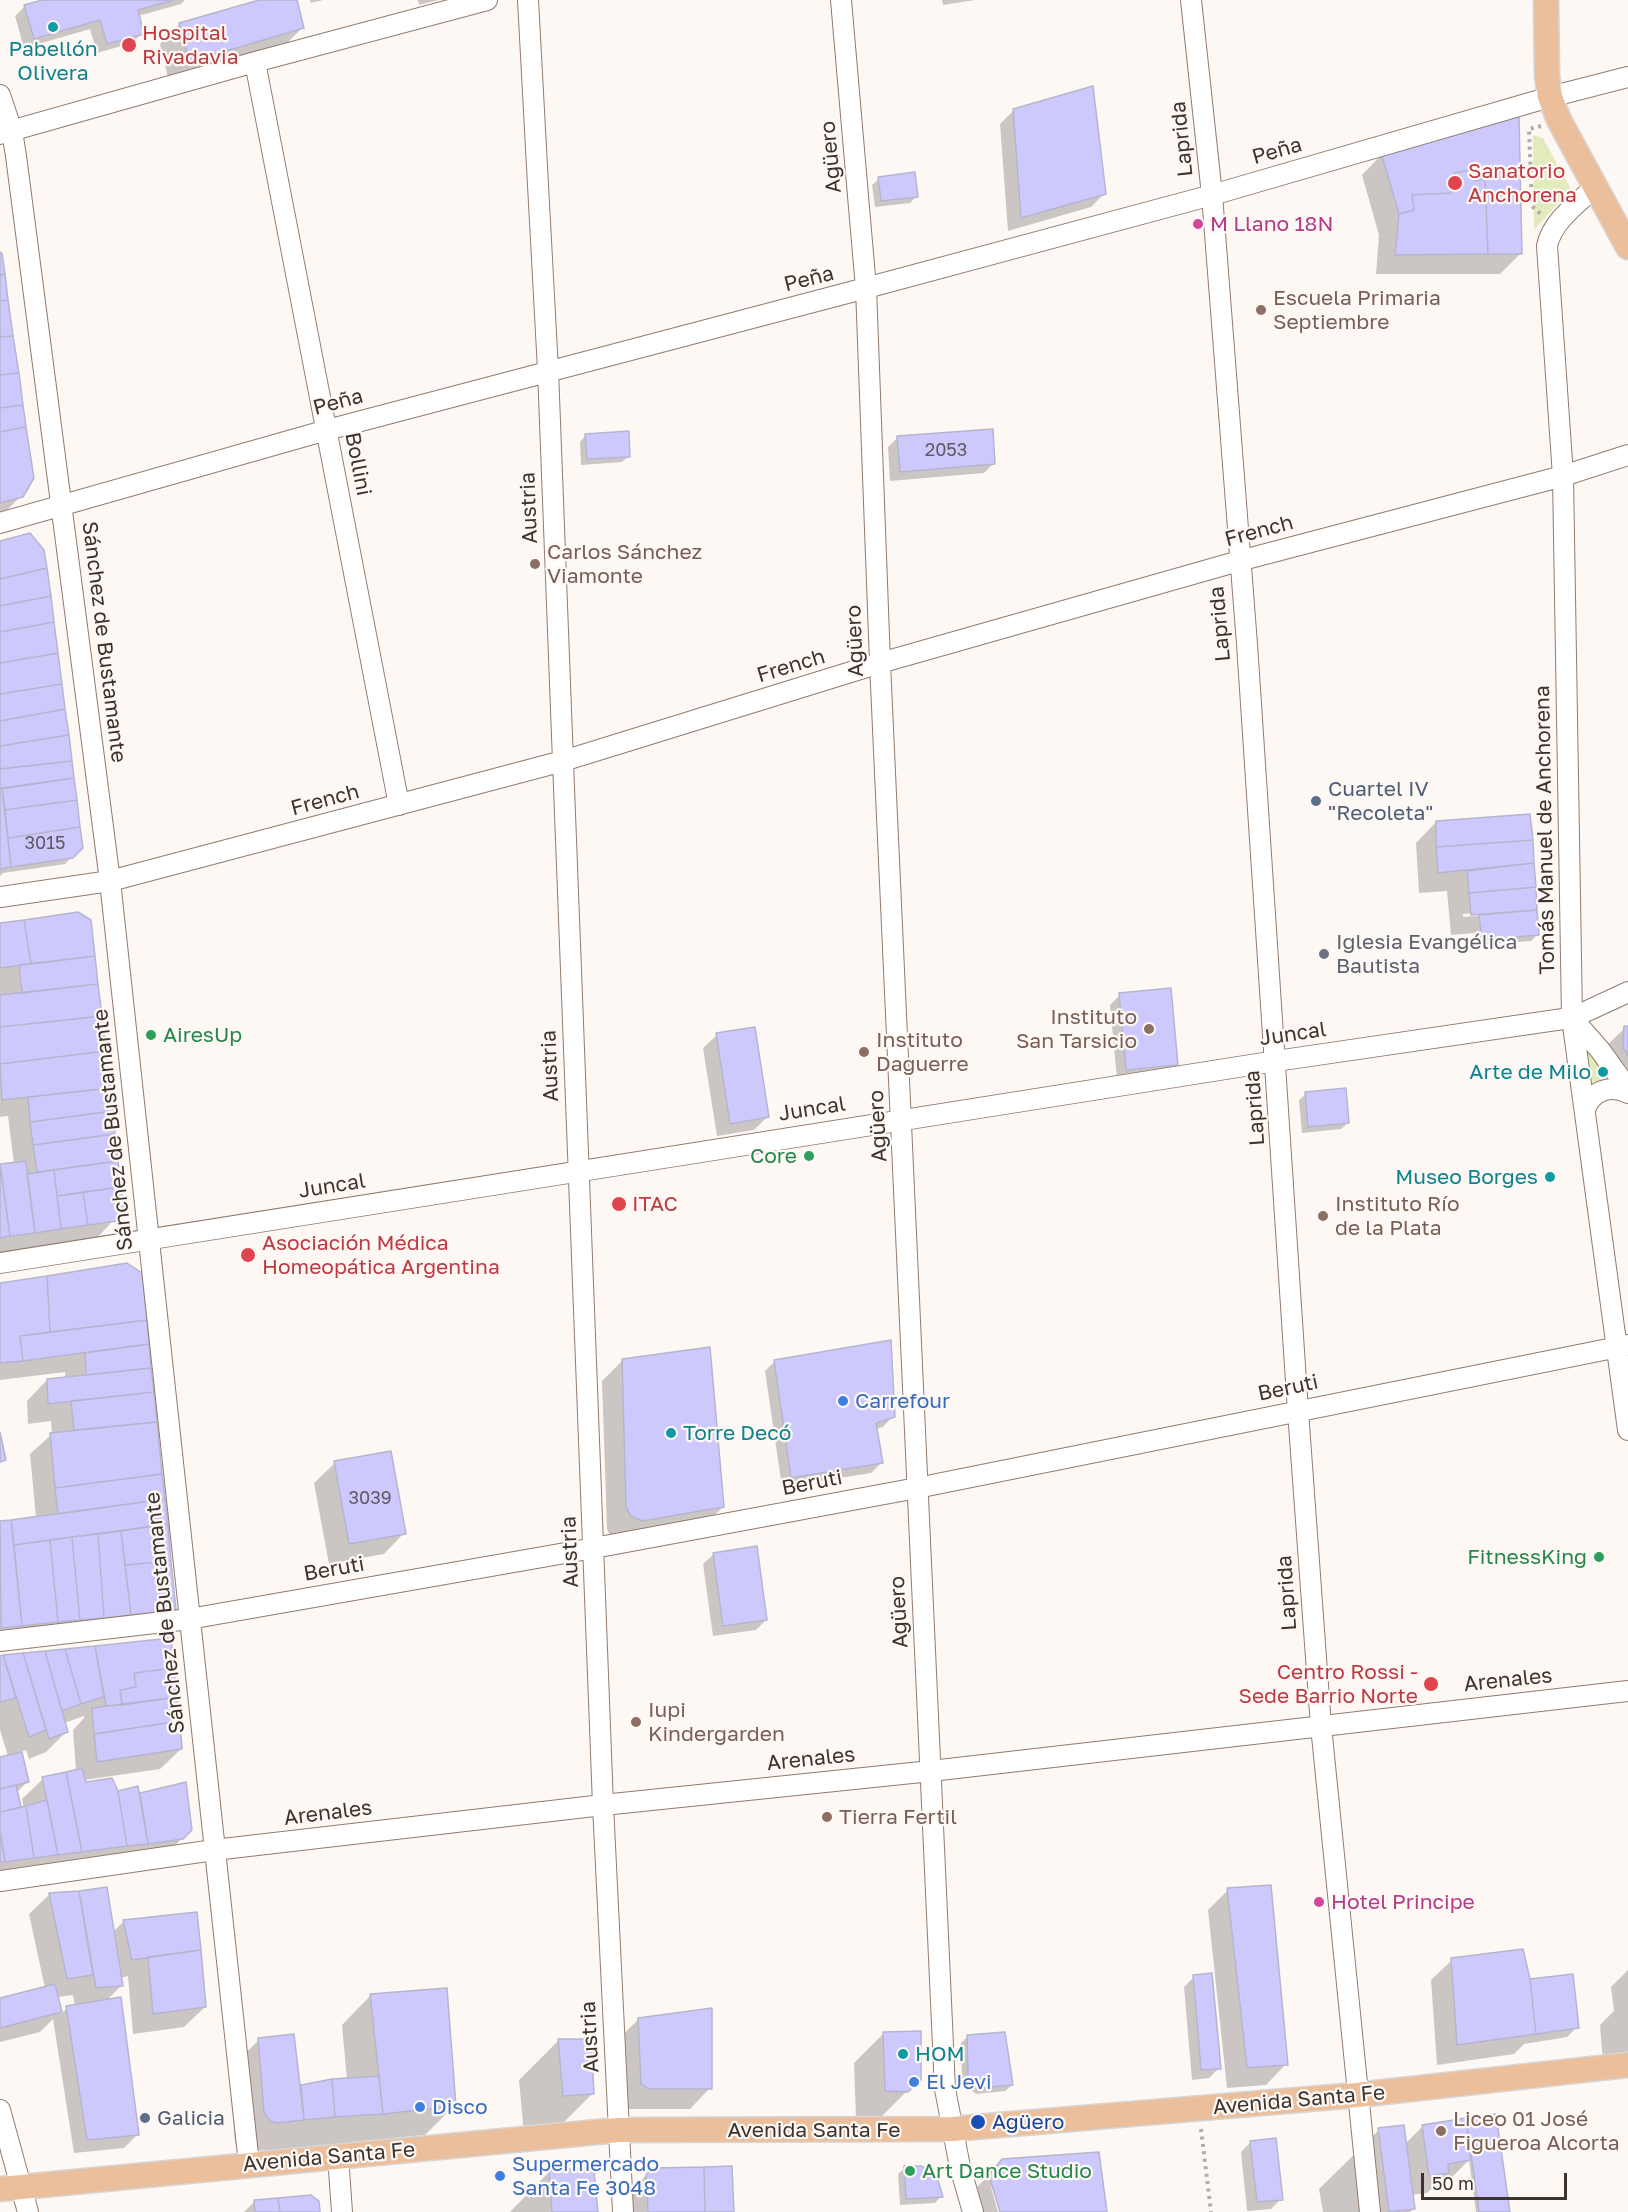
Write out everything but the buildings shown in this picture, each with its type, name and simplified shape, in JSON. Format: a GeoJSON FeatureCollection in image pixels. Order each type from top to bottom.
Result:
{"type":"FeatureCollection","features":[{"type":"Feature","properties":{"kind":"main road"},"geometry":{"type":"LineString","coordinates":[[1546,0],[1547,76],[1550,96],[1559,120],[1628,247]]}},
{"type":"Feature","properties":{"kind":"main road","name":"Avenida Santa Fe"},"geometry":{"type":"LineString","coordinates":[[10,2187],[618,2130],[952,2129],[1357,2096],[1628,2065]]}},
{"type":"Feature","properties":{"kind":"street"},"geometry":{"type":"LineString","coordinates":[[6,133],[255,62],[487,0]]}},
{"type":"Feature","properties":{"kind":"street","name":"Austria"},"geometry":{"type":"LineString","coordinates":[[528,0],[548,370],[603,1804],[623,2212]]}},
{"type":"Feature","properties":{"kind":"street","name":"Agüero"},"geometry":{"type":"LineString","coordinates":[[841,0],[867,288],[880,663],[945,2090],[952,2129],[973,2212]]}},
{"type":"Feature","properties":{"kind":"street","name":"Laprida"},"geometry":{"type":"LineString","coordinates":[[1191,0],[1212,195],[1247,644],[1321,1726],[1370,2212]]}},
{"type":"Feature","properties":{"kind":"street","name":"Bollini"},"geometry":{"type":"LineString","coordinates":[[255,62],[399,805]]}},
{"type":"Feature","properties":{"kind":"street","name":"Peña"},"geometry":{"type":"LineString","coordinates":[[0,523],[548,370],[867,288],[1212,195],[1550,96],[1628,77]]}},
{"type":"Feature","properties":{"kind":"street","name":"Sánchez de Bustamante"},"geometry":{"type":"LineString","coordinates":[[0,94],[63,506],[110,881],[249,2164]]}},
{"type":"Feature","properties":{"kind":"street"},"geometry":{"type":"LineString","coordinates":[[1554,227],[1596,186]]}},
{"type":"Feature","properties":{"kind":"street","name":"Tomás Manuel de Anchorena"},"geometry":{"type":"LineString","coordinates":[[1554,227],[1549,236],[1548,246],[1563,476],[1572,1018],[1622,1346],[1628,1430]]}},
{"type":"Feature","properties":{"kind":"street","name":"French"},"geometry":{"type":"LineString","coordinates":[[0,897],[110,881],[563,761],[880,663],[1239,561],[1563,476],[1628,455]]}},
{"type":"Feature","properties":{"kind":"street","name":"Juncal"},"geometry":{"type":"LineString","coordinates":[[0,1263],[1276,1061],[1572,1018],[1628,992]]}},
{"type":"Feature","properties":{"kind":"street"},"geometry":{"type":"LineString","coordinates":[[1572,1018],[1600,1050],[1628,1091]]}},
{"type":"Feature","properties":{"kind":"street"},"geometry":{"type":"LineString","coordinates":[[1585,1110],[1588,1101],[1602,1090],[1628,1091]]}},
{"type":"Feature","properties":{"kind":"street","name":"Beruti"},"geometry":{"type":"LineString","coordinates":[[0,1641],[189,1619],[594,1548],[917,1488],[1622,1346]]}},
{"type":"Feature","properties":{"kind":"street","name":"Arenales"},"geometry":{"type":"LineString","coordinates":[[0,1881],[214,1850],[603,1804],[931,1771],[1628,1691]]}},
{"type":"Feature","properties":{"kind":"street"},"geometry":{"type":"LineString","coordinates":[[0,2110],[10,2187],[28,2212]]}},
{"type":"Feature","properties":{"kind":"street"},"geometry":{"type":"LineString","coordinates":[[338,2156],[342,2212]]}},
{"type":"Feature","properties":{"kind":"path"},"geometry":{"type":"LineString","coordinates":[[1554,227],[1532,206],[1529,129],[1559,120]]}},
{"type":"Feature","properties":{"kind":"path"},"geometry":{"type":"LineString","coordinates":[[1198,2109],[1211,2212]]}},
{"type":"Feature","properties":{"kind":"green space"},"geometry":{"type":"Polygon","coordinates":[[[1533,135],[1543,138],[1571,189],[1534,230],[1533,135]]]}},
{"type":"Feature","properties":{"kind":"green space"},"geometry":{"type":"Polygon","coordinates":[[[1581,1036],[1617,1085],[1588,1094],[1581,1036]]]}},
{"type":"Feature","properties":{"kind":"place","name":"Pabellón Olivera"},"geometry":{"type":"Point","coordinates":[53,27]}},
{"type":"Feature","properties":{"kind":"place","name":"Hospital Rivadavia"},"geometry":{"type":"Point","coordinates":[129,45]}},
{"type":"Feature","properties":{"kind":"place","name":"Sanatorio Anchorena"},"geometry":{"type":"Point","coordinates":[1455,183]}},
{"type":"Feature","properties":{"kind":"place","name":"M Llano 18N"},"geometry":{"type":"Point","coordinates":[1198,224]}},
{"type":"Feature","properties":{"kind":"place","name":"Escuela Primaria Septiembre"},"geometry":{"type":"Point","coordinates":[1261,310]}},
{"type":"Feature","properties":{"kind":"place","name":"Carlos Sánchez Viamonte"},"geometry":{"type":"Point","coordinates":[535,564]}},
{"type":"Feature","properties":{"kind":"place","name":"Cuartel IV \"Recoleta\""},"geometry":{"type":"Point","coordinates":[1316,801]}},
{"type":"Feature","properties":{"kind":"place","name":"Iglesia Evangélica Bautista"},"geometry":{"type":"Point","coordinates":[1324,954]}},
{"type":"Feature","properties":{"kind":"place","name":"Instituto San Tarsicio"},"geometry":{"type":"Point","coordinates":[1149,1029]}},
{"type":"Feature","properties":{"kind":"place","name":"AiresUp"},"geometry":{"type":"Point","coordinates":[151,1035]}},
{"type":"Feature","properties":{"kind":"place","name":"Instituto Daguerre"},"geometry":{"type":"Point","coordinates":[864,1052]}},
{"type":"Feature","properties":{"kind":"place","name":"Arte de Milo"},"geometry":{"type":"Point","coordinates":[1603,1072]}},
{"type":"Feature","properties":{"kind":"place","name":"Core"},"geometry":{"type":"Point","coordinates":[809,1156]}},
{"type":"Feature","properties":{"kind":"place","name":"Museo Borges"},"geometry":{"type":"Point","coordinates":[1550,1177]}},
{"type":"Feature","properties":{"kind":"place","name":"ITAC"},"geometry":{"type":"Point","coordinates":[619,1204]}},
{"type":"Feature","properties":{"kind":"place","name":"Instituto Río de la Plata"},"geometry":{"type":"Point","coordinates":[1323,1216]}},
{"type":"Feature","properties":{"kind":"place","name":"Asociación Médica Homeopática Argentina"},"geometry":{"type":"Point","coordinates":[248,1255]}},
{"type":"Feature","properties":{"kind":"place","name":"Carrefour"},"geometry":{"type":"Point","coordinates":[843,1401]}},
{"type":"Feature","properties":{"kind":"place","name":"Torre Decó"},"geometry":{"type":"Point","coordinates":[671,1433]}},
{"type":"Feature","properties":{"kind":"place","name":"FitnessKing"},"geometry":{"type":"Point","coordinates":[1599,1557]}},
{"type":"Feature","properties":{"kind":"place","name":"Centro Rossi - Sede Barrio Norte"},"geometry":{"type":"Point","coordinates":[1431,1684]}},
{"type":"Feature","properties":{"kind":"place","name":"Iupi Kindergarden"},"geometry":{"type":"Point","coordinates":[636,1722]}},
{"type":"Feature","properties":{"kind":"place","name":"Tierra Fertil"},"geometry":{"type":"Point","coordinates":[827,1817]}},
{"type":"Feature","properties":{"kind":"place","name":"Hotel Principe"},"geometry":{"type":"Point","coordinates":[1319,1902]}},
{"type":"Feature","properties":{"kind":"place","name":"HOM"},"geometry":{"type":"Point","coordinates":[903,2054]}},
{"type":"Feature","properties":{"kind":"place","name":"El Jevi"},"geometry":{"type":"Point","coordinates":[914,2082]}},
{"type":"Feature","properties":{"kind":"place","name":"Disco"},"geometry":{"type":"Point","coordinates":[420,2107]}},
{"type":"Feature","properties":{"kind":"place","name":"Galicia"},"geometry":{"type":"Point","coordinates":[145,2118]}},
{"type":"Feature","properties":{"kind":"place","name":"Agüero"},"geometry":{"type":"Point","coordinates":[978,2122]}},
{"type":"Feature","properties":{"kind":"place","name":"Liceo 01 José Figueroa Alcorta"},"geometry":{"type":"Point","coordinates":[1441,2131]}},
{"type":"Feature","properties":{"kind":"place","name":"Art Dance Studio"},"geometry":{"type":"Point","coordinates":[910,2171]}},
{"type":"Feature","properties":{"kind":"place","name":"Supermercado Santa Fe 3048"},"geometry":{"type":"Point","coordinates":[500,2176]}}]}
